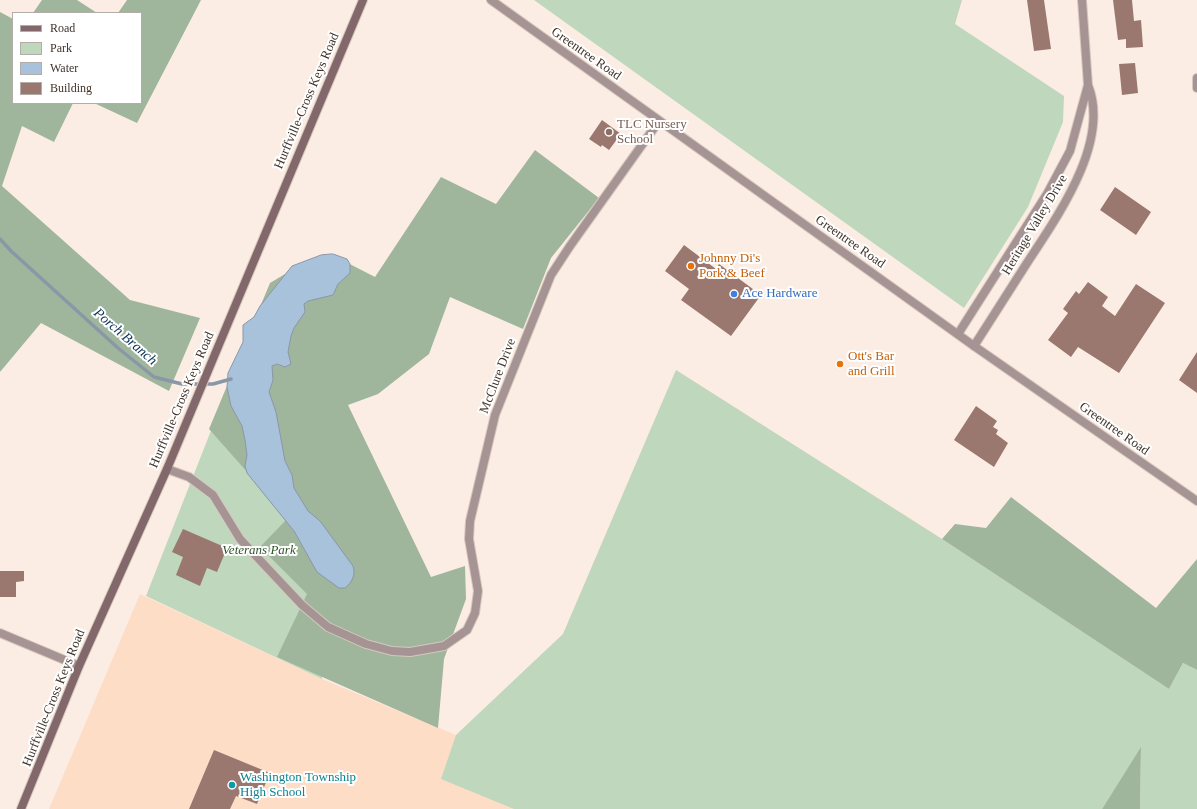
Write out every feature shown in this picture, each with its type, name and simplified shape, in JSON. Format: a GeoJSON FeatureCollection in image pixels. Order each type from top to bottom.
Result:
{"type":"FeatureCollection","features":[{"type":"Feature","properties":{"kind":"main road","name":"Hurffville-Cross Keys Road"},"geometry":{"type":"LineString","coordinates":[[21,809],[79,666],[167,468],[204,376],[362,0]]}},
{"type":"Feature","properties":{"kind":"street","name":"Greentree Road"},"geometry":{"type":"LineString","coordinates":[[490,0],[974,346],[1197,501]]}},
{"type":"Feature","properties":{"kind":"street","name":"Heritage Valley Drive"},"geometry":{"type":"LineString","coordinates":[[958,334],[1060,172],[1074,139],[1088,85],[1082,0]]}},
{"type":"Feature","properties":{"kind":"street"},"geometry":{"type":"LineString","coordinates":[[1197,78],[1197,88]]}},
{"type":"Feature","properties":{"kind":"street","name":"Heritage Valley Drive"},"geometry":{"type":"LineString","coordinates":[[974,346],[1059,213],[1076,182],[1088,147],[1093,121],[1093,96],[1088,85]]}},
{"type":"Feature","properties":{"kind":"street","name":"McClure Drive"},"geometry":{"type":"LineString","coordinates":[[167,468],[190,477],[213,495],[240,539],[302,605],[328,627],[366,644],[392,651],[410,652],[429,650],[444,646],[467,630],[475,613],[478,591],[469,539],[470,521],[495,415],[551,275],[659,121]]}},
{"type":"Feature","properties":{"kind":"street"},"geometry":{"type":"LineString","coordinates":[[0,633],[79,666]]}},
{"type":"Feature","properties":{"kind":"shaded area"},"geometry":{"type":"Polygon","coordinates":[[[676,370],[942,539],[1169,689],[1102,809],[49,809],[140,594],[322,679],[456,735],[563,634],[676,370]]]}},
{"type":"Feature","properties":{"kind":"green space"},"geometry":{"type":"Polygon","coordinates":[[[42,0],[77,0],[95,12],[34,12],[42,0]]]}},
{"type":"Feature","properties":{"kind":"green space"},"geometry":{"type":"Polygon","coordinates":[[[127,0],[201,0],[137,123],[96,104],[142,104],[142,12],[119,12],[127,0]]]}},
{"type":"Feature","properties":{"kind":"green space"},"geometry":{"type":"Polygon","coordinates":[[[534,0],[962,0],[955,24],[1064,96],[1063,122],[1028,207],[964,308],[534,0]]]}},
{"type":"Feature","properties":{"kind":"green space"},"geometry":{"type":"Polygon","coordinates":[[[0,12],[12,18],[12,104],[73,104],[54,142],[22,126],[2,186],[130,300],[200,318],[169,391],[41,323],[0,372],[0,12]]]}},
{"type":"Feature","properties":{"kind":"green space"},"geometry":{"type":"Polygon","coordinates":[[[535,150],[599,198],[551,258],[523,329],[450,297],[429,354],[378,394],[348,405],[431,577],[465,566],[466,599],[444,659],[438,728],[277,657],[307,594],[260,547],[288,518],[209,429],[270,283],[285,274],[336,257],[375,277],[441,177],[496,204],[535,150]]]}},
{"type":"Feature","properties":{"kind":"green space","name":"Veterans Park"},"geometry":{"type":"Polygon","coordinates":[[[347,259],[322,679],[146,596],[260,306],[292,266],[347,259]]]}},
{"type":"Feature","properties":{"kind":"green space"},"geometry":{"type":"Polygon","coordinates":[[[676,370],[942,539],[1169,689],[1183,663],[1197,670],[1197,809],[1140,809],[1141,748],[1102,809],[514,809],[441,779],[456,735],[563,634],[676,370]]]}},
{"type":"Feature","properties":{"kind":"green space"},"geometry":{"type":"Polygon","coordinates":[[[1011,497],[1156,608],[1197,559],[1197,670],[1183,663],[1169,689],[942,539],[955,524],[986,528],[1011,497]]]}},
{"type":"Feature","properties":{"kind":"green space"},"geometry":{"type":"Polygon","coordinates":[[[1141,747],[1140,809],[1102,809],[1141,747]]]}},
{"type":"Feature","properties":{"kind":"water"},"geometry":{"type":"Polygon","coordinates":[[[333,254],[347,259],[350,264],[350,273],[338,284],[333,295],[308,301],[304,304],[305,312],[294,328],[291,336],[288,352],[291,364],[285,367],[277,364],[272,366],[273,380],[269,392],[276,412],[285,461],[292,475],[294,488],[308,511],[320,521],[353,566],[353,578],[350,584],[345,588],[339,588],[317,572],[294,531],[247,473],[245,466],[247,455],[242,426],[231,406],[227,387],[228,373],[243,342],[243,325],[254,317],[260,306],[292,266],[321,255],[333,254]]]}},
{"type":"Feature","properties":{"kind":"building"},"geometry":{"type":"Polygon","coordinates":[[[1027,0],[1044,0],[1051,49],[1034,51],[1027,0]]]}},
{"type":"Feature","properties":{"kind":"building"},"geometry":{"type":"Polygon","coordinates":[[[1113,0],[1132,0],[1134,21],[1141,20],[1143,47],[1126,48],[1126,39],[1118,40],[1113,0]]]}},
{"type":"Feature","properties":{"kind":"building"},"geometry":{"type":"Polygon","coordinates":[[[1135,63],[1138,93],[1122,95],[1119,64],[1135,63]]]}},
{"type":"Feature","properties":{"kind":"building"},"geometry":{"type":"Polygon","coordinates":[[[602,120],[621,134],[609,150],[602,145],[601,147],[589,139],[602,120]]]}},
{"type":"Feature","properties":{"kind":"building"},"geometry":{"type":"Polygon","coordinates":[[[1115,187],[1151,212],[1136,235],[1100,210],[1115,187]]]}},
{"type":"Feature","properties":{"kind":"building"},"geometry":{"type":"Polygon","coordinates":[[[684,245],[716,269],[719,264],[761,295],[731,336],[681,300],[689,289],[665,271],[684,245]]]}},
{"type":"Feature","properties":{"kind":"building"},"geometry":{"type":"Polygon","coordinates":[[[1088,282],[1108,297],[1102,306],[1115,316],[1136,284],[1165,303],[1119,373],[1078,347],[1071,357],[1048,340],[1068,313],[1063,309],[1076,291],[1079,294],[1088,282]]]}},
{"type":"Feature","properties":{"kind":"building"},"geometry":{"type":"Polygon","coordinates":[[[1197,352],[1197,393],[1179,380],[1197,352]]]}},
{"type":"Feature","properties":{"kind":"building"},"geometry":{"type":"Polygon","coordinates":[[[976,406],[997,421],[993,427],[998,430],[996,434],[1008,443],[994,467],[954,440],[976,406]]]}},
{"type":"Feature","properties":{"kind":"building"},"geometry":{"type":"Polygon","coordinates":[[[183,529],[227,548],[217,572],[207,568],[200,586],[176,575],[183,557],[172,552],[183,529]]]}},
{"type":"Feature","properties":{"kind":"building"},"geometry":{"type":"Polygon","coordinates":[[[0,571],[24,571],[24,581],[16,582],[16,597],[0,597],[0,571]]]}},
{"type":"Feature","properties":{"kind":"building","name":"Washington Township High School"},"geometry":{"type":"Polygon","coordinates":[[[214,750],[270,773],[257,804],[236,796],[230,809],[189,809],[214,750]]]}},
{"type":"Feature","properties":{"kind":"waterway","name":"Porch Branch"},"geometry":{"type":"LineString","coordinates":[[0,239],[11,251],[118,348],[154,377],[182,384],[213,384],[231,379]]}},
{"type":"Feature","properties":{"kind":"place","name":"TLC Nursery School"},"geometry":{"type":"Point","coordinates":[609,132]}},
{"type":"Feature","properties":{"kind":"place","name":"Johnny Di's Pork & Beef"},"geometry":{"type":"Point","coordinates":[691,266]}},
{"type":"Feature","properties":{"kind":"place","name":"Ace Hardware"},"geometry":{"type":"Point","coordinates":[734,294]}},
{"type":"Feature","properties":{"kind":"place","name":"Ott's Bar and Grill"},"geometry":{"type":"Point","coordinates":[840,364]}},
{"type":"Feature","properties":{"kind":"place","name":"Washington Township High School"},"geometry":{"type":"Point","coordinates":[232,785]}}]}
